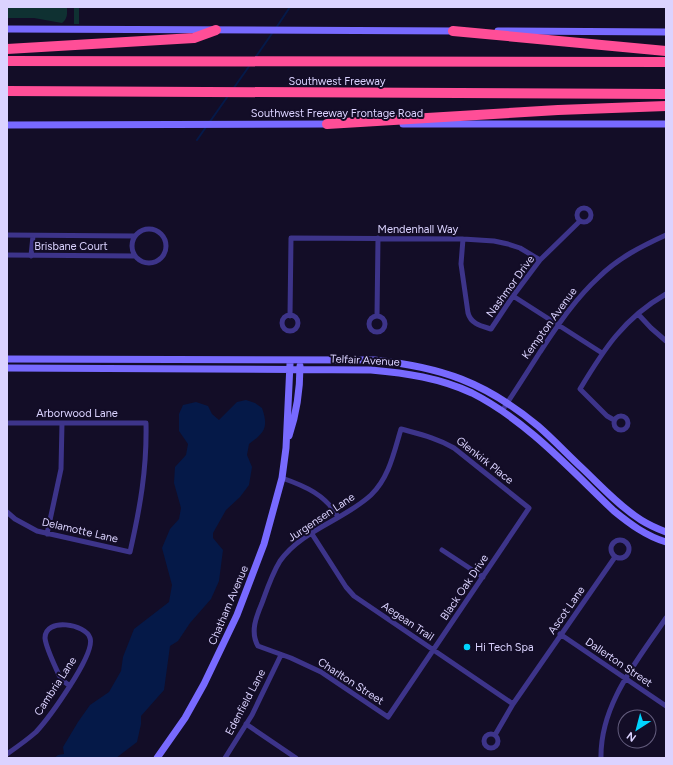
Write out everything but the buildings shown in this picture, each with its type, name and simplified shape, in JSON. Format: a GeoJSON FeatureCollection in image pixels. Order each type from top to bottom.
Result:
{"type":"FeatureCollection","features":[{"type":"Feature","properties":{"kind":"highway"},"geometry":{"type":"LineString","coordinates":[[7,49],[194,38],[216,30]]}},
{"type":"Feature","properties":{"kind":"highway"},"geometry":{"type":"LineString","coordinates":[[453,31],[666,51]]}},
{"type":"Feature","properties":{"kind":"highway","name":"Southwest Freeway"},"geometry":{"type":"LineString","coordinates":[[7,61],[666,62]]}},
{"type":"Feature","properties":{"kind":"highway","name":"Southwest Freeway"},"geometry":{"type":"LineString","coordinates":[[7,91],[666,94]]}},
{"type":"Feature","properties":{"kind":"highway"},"geometry":{"type":"LineString","coordinates":[[327,124],[558,110],[666,106]]}},
{"type":"Feature","properties":{"kind":"street"},"geometry":{"type":"LineString","coordinates":[[7,29],[666,32]]}},
{"type":"Feature","properties":{"kind":"street","name":"Southwest Freeway Frontage Road"},"geometry":{"type":"LineString","coordinates":[[7,125],[666,124]]}},
{"type":"Feature","properties":{"kind":"street","name":"Nashmor Drive"},"geometry":{"type":"LineString","coordinates":[[463,239],[462,270],[469,318],[480,326],[491,329],[540,260],[580,221]]}},
{"type":"Feature","properties":{"kind":"street","name":"Brisbane Court"},"geometry":{"type":"LineString","coordinates":[[7,235],[134,236],[143,229],[154,229],[163,236],[167,246],[163,256],[159,261],[154,263],[142,262],[135,256],[7,256]]}},
{"type":"Feature","properties":{"kind":"street","name":"Kempton Avenue"},"geometry":{"type":"LineString","coordinates":[[502,411],[558,325],[582,294],[604,272],[631,252],[666,235]]}},
{"type":"Feature","properties":{"kind":"street"},"geometry":{"type":"LineString","coordinates":[[31,256],[33,236]]}},
{"type":"Feature","properties":{"kind":"street"},"geometry":{"type":"LineString","coordinates":[[134,236],[132,248],[135,256]]}},
{"type":"Feature","properties":{"kind":"street","name":"Mendenhall Way"},"geometry":{"type":"LineString","coordinates":[[290,316],[291,238],[463,239],[494,241],[520,248],[540,260]]}},
{"type":"Feature","properties":{"kind":"street"},"geometry":{"type":"LineString","coordinates":[[377,316],[378,238]]}},
{"type":"Feature","properties":{"kind":"street"},"geometry":{"type":"LineString","coordinates":[[614,420],[606,416],[580,389],[602,353],[618,332],[638,314],[666,294]]}},
{"type":"Feature","properties":{"kind":"street"},"geometry":{"type":"LineString","coordinates":[[513,296],[602,353]]}},
{"type":"Feature","properties":{"kind":"street"},"geometry":{"type":"LineString","coordinates":[[638,314],[666,341]]}},
{"type":"Feature","properties":{"kind":"street","name":"Telfair Avenue"},"geometry":{"type":"LineString","coordinates":[[7,359],[374,360],[416,366],[455,376],[474,384],[507,403],[538,426],[635,516],[666,532]]}},
{"type":"Feature","properties":{"kind":"street","name":"Chatham Avenue"},"geometry":{"type":"LineString","coordinates":[[157,758],[185,718],[204,684],[237,615],[264,544],[282,478],[286,448],[291,369],[290,360]]}},
{"type":"Feature","properties":{"kind":"street","name":"Chatham Avenue"},"geometry":{"type":"LineString","coordinates":[[286,448],[296,415],[300,360]]}},
{"type":"Feature","properties":{"kind":"street","name":"Telfair Avenue"},"geometry":{"type":"LineString","coordinates":[[7,368],[371,370],[413,374],[439,381],[470,393],[502,411],[532,434],[614,511],[628,522],[651,536],[666,542]]}},
{"type":"Feature","properties":{"kind":"street","name":"Arborwood Lane"},"geometry":{"type":"LineString","coordinates":[[7,423],[146,423],[147,451],[144,482],[130,552]]}},
{"type":"Feature","properties":{"kind":"street"},"geometry":{"type":"LineString","coordinates":[[47,534],[60,469],[62,423]]}},
{"type":"Feature","properties":{"kind":"street","name":"Glenkirk Place"},"geometry":{"type":"LineString","coordinates":[[401,429],[443,441],[454,448],[529,508]]}},
{"type":"Feature","properties":{"kind":"street","name":"Jurgensen Lane"},"geometry":{"type":"LineString","coordinates":[[258,646],[254,636],[254,627],[260,607],[280,561],[289,551],[312,534],[360,504],[371,495],[379,485],[391,462],[401,429]]}},
{"type":"Feature","properties":{"kind":"street"},"geometry":{"type":"LineString","coordinates":[[282,478],[299,484],[316,493],[328,503],[338,517]]}},
{"type":"Feature","properties":{"kind":"street","name":"Black Oak Drive"},"geometry":{"type":"LineString","coordinates":[[388,717],[529,508]]}},
{"type":"Feature","properties":{"kind":"street","name":"Delamotte Lane"},"geometry":{"type":"LineString","coordinates":[[7,512],[14,519],[25,526],[47,534],[130,552]]}},
{"type":"Feature","properties":{"kind":"street","name":"Aegean Trail"},"geometry":{"type":"LineString","coordinates":[[312,534],[346,587],[354,596],[513,704]]}},
{"type":"Feature","properties":{"kind":"street"},"geometry":{"type":"LineString","coordinates":[[442,550],[483,577]]}},
{"type":"Feature","properties":{"kind":"street","name":"Ascot Lane"},"geometry":{"type":"LineString","coordinates":[[495,735],[513,704],[560,634],[615,557]]}},
{"type":"Feature","properties":{"kind":"street"},"geometry":{"type":"LineString","coordinates":[[601,758],[601,746],[606,723],[614,701],[625,679],[666,618]]}},
{"type":"Feature","properties":{"kind":"street","name":"Cambria Lane"},"geometry":{"type":"LineString","coordinates":[[7,754],[21,745],[36,731],[58,704],[70,686],[90,648],[90,638],[85,630],[60,624],[52,626],[45,636],[46,643],[59,675],[62,680],[70,686]]}},
{"type":"Feature","properties":{"kind":"street","name":"Dallerton Street"},"geometry":{"type":"LineString","coordinates":[[560,634],[666,706]]}},
{"type":"Feature","properties":{"kind":"street","name":"Charlton Street"},"geometry":{"type":"LineString","coordinates":[[258,646],[306,664],[321,672],[388,717]]}},
{"type":"Feature","properties":{"kind":"street","name":"Edenfield Lane"},"geometry":{"type":"LineString","coordinates":[[225,758],[246,724],[281,655]]}},
{"type":"Feature","properties":{"kind":"street"},"geometry":{"type":"LineString","coordinates":[[246,724],[296,758]]}},
{"type":"Feature","properties":{"kind":"green space"},"geometry":{"type":"Polygon","coordinates":[[[7,7],[67,7],[67,16],[62,23],[34,18],[7,18],[7,7]]]}},
{"type":"Feature","properties":{"kind":"green space"},"geometry":{"type":"Polygon","coordinates":[[[74,7],[79,7],[79,24],[74,24],[74,7]]]}},
{"type":"Feature","properties":{"kind":"water"},"geometry":{"type":"Polygon","coordinates":[[[246,400],[255,403],[262,408],[265,425],[262,433],[249,444],[247,455],[252,467],[249,485],[240,497],[226,510],[213,533],[213,538],[223,550],[219,581],[211,599],[190,623],[178,641],[170,646],[164,690],[141,716],[141,724],[137,742],[116,758],[54,758],[58,755],[64,754],[63,747],[90,705],[109,692],[121,671],[123,657],[134,629],[169,602],[172,585],[162,548],[170,529],[179,519],[181,508],[174,483],[175,467],[186,455],[188,444],[179,431],[179,414],[183,405],[196,402],[208,406],[212,414],[219,420],[237,402],[246,400]]]}},
{"type":"Feature","properties":{"kind":"waterway"},"geometry":{"type":"LineString","coordinates":[[276,28],[290,7]]}},
{"type":"Feature","properties":{"kind":"waterway"},"geometry":{"type":"LineString","coordinates":[[255,58],[273,32]]}},
{"type":"Feature","properties":{"kind":"waterway"},"geometry":{"type":"LineString","coordinates":[[233,89],[250,65]]}},
{"type":"Feature","properties":{"kind":"waterway"},"geometry":{"type":"LineString","coordinates":[[209,123],[228,96]]}},
{"type":"Feature","properties":{"kind":"waterway"},"geometry":{"type":"LineString","coordinates":[[197,140],[206,127]]}},
{"type":"Feature","properties":{"kind":"place","name":"Hi Tech Spa"},"geometry":{"type":"Point","coordinates":[467,647]}}]}
